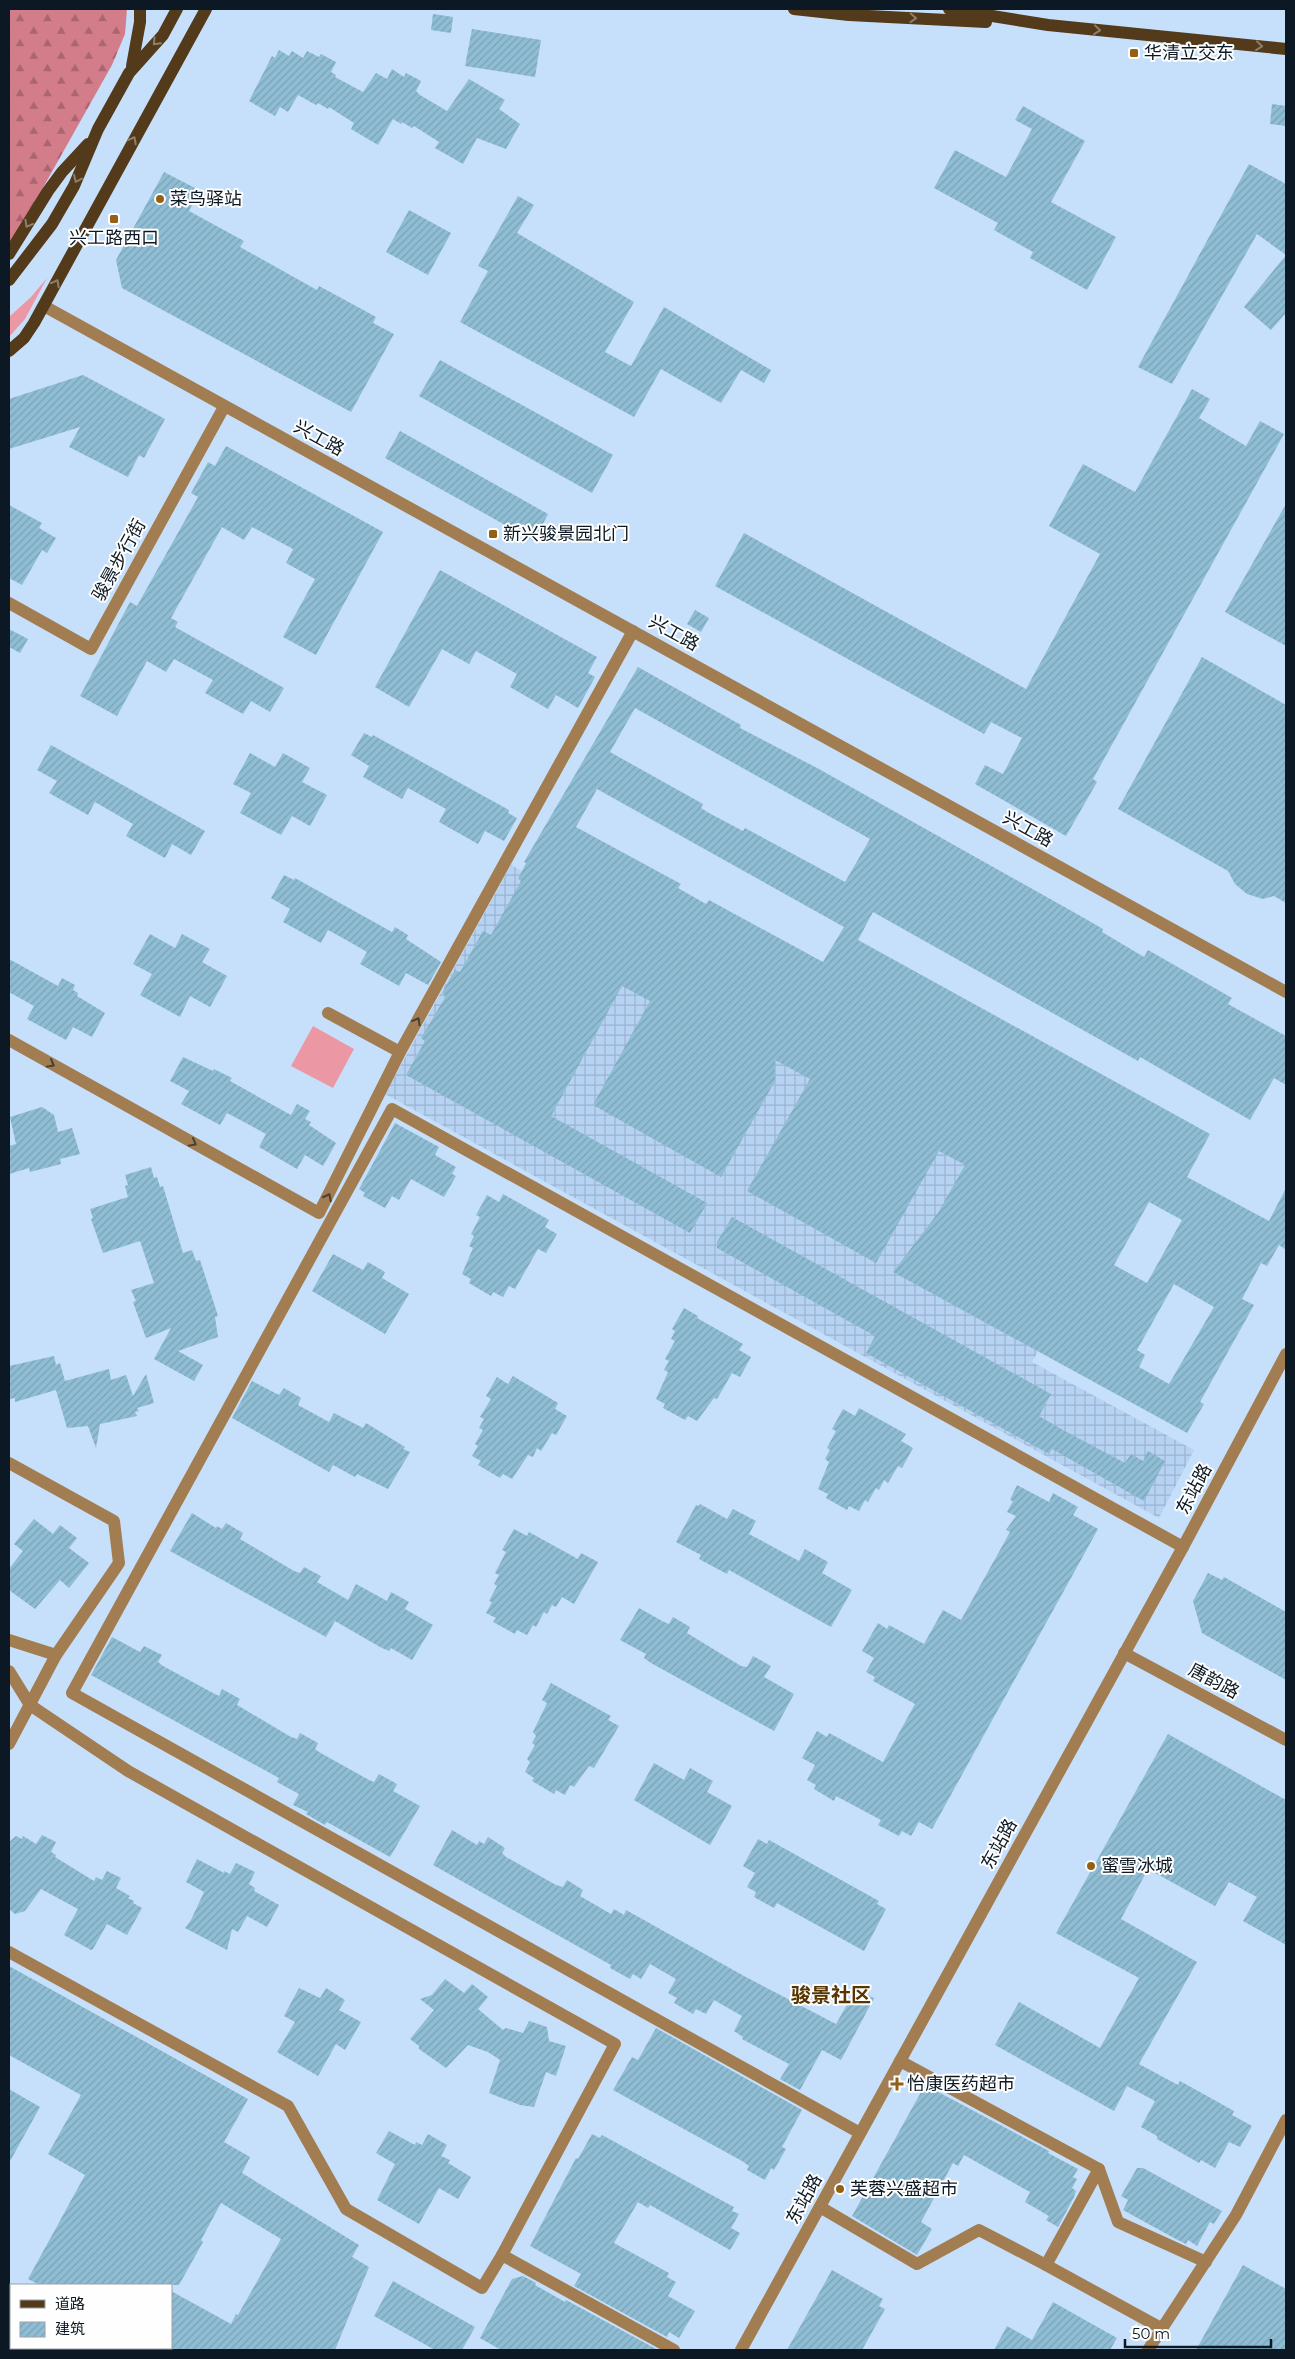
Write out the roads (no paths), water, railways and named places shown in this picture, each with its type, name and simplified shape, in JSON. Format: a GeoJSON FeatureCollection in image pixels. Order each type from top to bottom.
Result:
{"type":"FeatureCollection","features":[{"type":"Feature","properties":{"kind":"main road"},"geometry":{"type":"LineString","coordinates":[[9,254],[48,191],[62,172],[88,144],[98,129],[129,73],[136,49],[140,9]]}},
{"type":"Feature","properties":{"kind":"main road"},"geometry":{"type":"LineString","coordinates":[[129,73],[163,35],[177,9]]}},
{"type":"Feature","properties":{"kind":"main road"},"geometry":{"type":"LineString","coordinates":[[9,351],[24,338],[44,306],[206,9]]}},
{"type":"Feature","properties":{"kind":"main road"},"geometry":{"type":"LineString","coordinates":[[794,9],[849,15],[1048,25],[1286,49]]}},
{"type":"Feature","properties":{"kind":"main road"},"geometry":{"type":"LineString","coordinates":[[948,9],[1048,25]]}},
{"type":"Feature","properties":{"kind":"main road"},"geometry":{"type":"LineString","coordinates":[[9,280],[24,263],[58,215],[74,186],[98,129]]}},
{"type":"Feature","properties":{"kind":"street","name":"兴工路"},"geometry":{"type":"LineString","coordinates":[[44,306],[1286,992]]}},
{"type":"Feature","properties":{"kind":"street","name":"骏景步行街"},"geometry":{"type":"LineString","coordinates":[[9,603],[91,649],[224,406]]}},
{"type":"Feature","properties":{"kind":"street"},"geometry":{"type":"LineString","coordinates":[[9,1040],[320,1213],[400,1052],[633,630]]}},
{"type":"Feature","properties":{"kind":"street"},"geometry":{"type":"LineString","coordinates":[[328,1013],[400,1052]]}},
{"type":"Feature","properties":{"kind":"street"},"geometry":{"type":"LineString","coordinates":[[860,2133],[72,1693],[392,1109],[1183,1547]]}},
{"type":"Feature","properties":{"kind":"street","name":"东站路"},"geometry":{"type":"LineString","coordinates":[[741,2350],[1183,1547],[1286,1354]]}},
{"type":"Feature","properties":{"kind":"street"},"geometry":{"type":"LineString","coordinates":[[9,1463],[114,1521],[119,1563],[56,1655],[9,1744]]}},
{"type":"Feature","properties":{"kind":"street"},"geometry":{"type":"LineString","coordinates":[[9,1640],[56,1655]]}},
{"type":"Feature","properties":{"kind":"street","name":"唐韵路"},"geometry":{"type":"LineString","coordinates":[[1124,1653],[1286,1740]]}},
{"type":"Feature","properties":{"kind":"street"},"geometry":{"type":"LineString","coordinates":[[9,1671],[30,1705],[128,1771],[615,2044],[502,2255],[482,2288],[346,2209],[288,2106],[9,1952]]}},
{"type":"Feature","properties":{"kind":"street"},"geometry":{"type":"LineString","coordinates":[[900,2060],[1099,2169],[1118,2222],[1206,2262]]}},
{"type":"Feature","properties":{"kind":"street"},"geometry":{"type":"LineString","coordinates":[[1148,2350],[1236,2215],[1286,2120]]}},
{"type":"Feature","properties":{"kind":"street"},"geometry":{"type":"LineString","coordinates":[[1046,2265],[1099,2169]]}},
{"type":"Feature","properties":{"kind":"street"},"geometry":{"type":"LineString","coordinates":[[820,2207],[918,2264],[979,2230],[1161,2328]]}},
{"type":"Feature","properties":{"kind":"street"},"geometry":{"type":"LineString","coordinates":[[502,2255],[674,2350]]}},
{"type":"Feature","properties":{"kind":"place","name":"华清立交东"},"geometry":{"type":"Point","coordinates":[1134,53]}},
{"type":"Feature","properties":{"kind":"place","name":"菜鸟驿站"},"geometry":{"type":"Point","coordinates":[160,199]}},
{"type":"Feature","properties":{"kind":"place","name":"兴工路西口"},"geometry":{"type":"Point","coordinates":[114,219]}},
{"type":"Feature","properties":{"kind":"place","name":"新兴骏景园北门"},"geometry":{"type":"Point","coordinates":[493,534]}},
{"type":"Feature","properties":{"kind":"place","name":"蜜雪冰城"},"geometry":{"type":"Point","coordinates":[1091,1866]}},
{"type":"Feature","properties":{"kind":"place","name":"怡康医药超市"},"geometry":{"type":"Point","coordinates":[897,2084]}},
{"type":"Feature","properties":{"kind":"place","name":"芙蓉兴盛超市"},"geometry":{"type":"Point","coordinates":[840,2189]}},
{"type":"Feature","properties":{"kind":"district","name":"骏景社区"},"geometry":{"type":"Point","coordinates":[831,1995]}}]}
